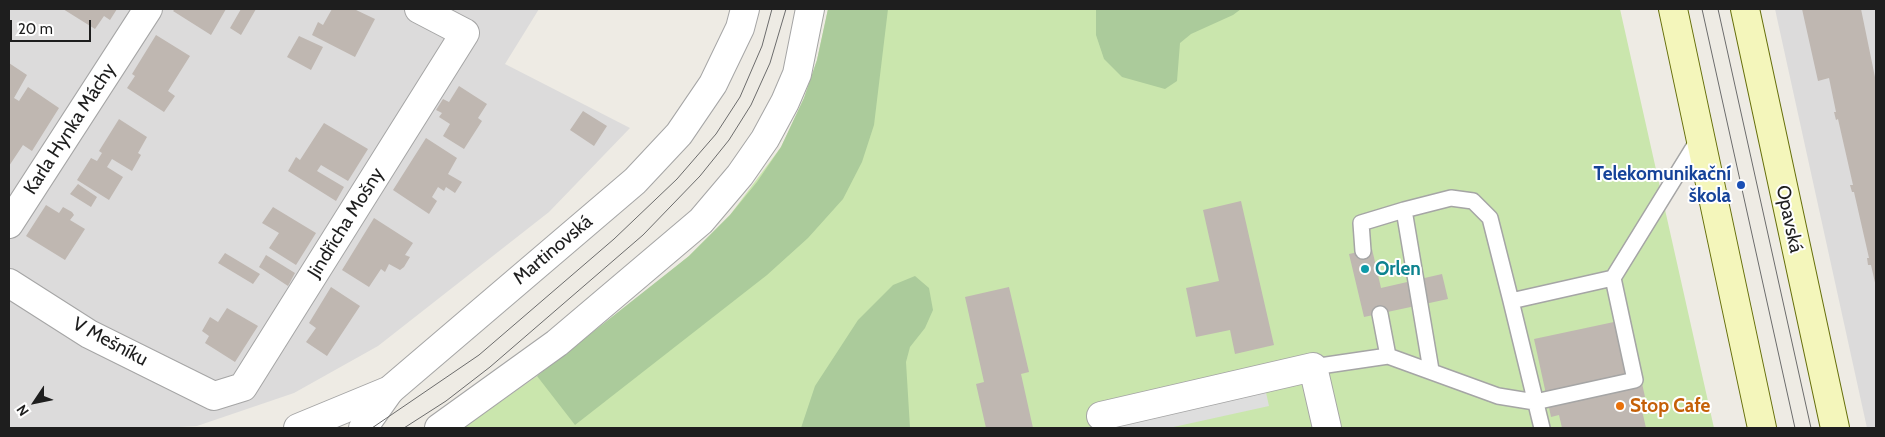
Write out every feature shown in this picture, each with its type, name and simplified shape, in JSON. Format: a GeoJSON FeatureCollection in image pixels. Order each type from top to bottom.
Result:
{"type":"FeatureCollection","features":[{"type":"Feature","properties":{"kind":"main road"},"geometry":{"type":"LineString","coordinates":[[1673,9],[1762,428]]}},
{"type":"Feature","properties":{"kind":"main road","name":"Opavská"},"geometry":{"type":"LineString","coordinates":[[1745,9],[1834,428]]}},
{"type":"Feature","properties":{"kind":"street","name":"Karla Hynka Máchy"},"geometry":{"type":"LineString","coordinates":[[9,224],[148,9]]}},
{"type":"Feature","properties":{"kind":"street","name":"Jindřicha Mošny"},"geometry":{"type":"LineString","coordinates":[[214,396],[243,387],[465,33],[419,9]]}},
{"type":"Feature","properties":{"kind":"street","name":"Martinovská"},"geometry":{"type":"LineString","coordinates":[[298,428],[390,390],[635,181],[679,134],[713,84],[740,28],[746,9]]}},
{"type":"Feature","properties":{"kind":"street"},"geometry":{"type":"LineString","coordinates":[[440,428],[558,343],[701,221],[740,175],[765,139],[785,102],[797,74],[810,9]]}},
{"type":"Feature","properties":{"kind":"street","name":"V Mešníku"},"geometry":{"type":"LineString","coordinates":[[9,283],[89,334],[214,396]]}},
{"type":"Feature","properties":{"kind":"street"},"geometry":{"type":"LineString","coordinates":[[1101,416],[1313,366],[1327,428]]}},
{"type":"Feature","properties":{"kind":"street"},"geometry":{"type":"LineString","coordinates":[[363,428],[390,390]]}},
{"type":"Feature","properties":{"kind":"lane"},"geometry":{"type":"LineString","coordinates":[[1313,366],[1388,356],[1431,370],[1498,396],[1535,402],[1635,380],[1613,278],[1700,137]]}},
{"type":"Feature","properties":{"kind":"lane"},"geometry":{"type":"LineString","coordinates":[[1363,251],[1360,223],[1451,198],[1473,201],[1490,218],[1542,428]]}},
{"type":"Feature","properties":{"kind":"lane"},"geometry":{"type":"LineString","coordinates":[[1404,210],[1431,370]]}},
{"type":"Feature","properties":{"kind":"lane"},"geometry":{"type":"LineString","coordinates":[[1511,301],[1613,278]]}},
{"type":"Feature","properties":{"kind":"lane"},"geometry":{"type":"LineString","coordinates":[[1380,314],[1388,356]]}},
{"type":"Feature","properties":{"kind":"shaded area"},"geometry":{"type":"Polygon","coordinates":[[[9,9],[539,9],[505,64],[630,128],[549,212],[378,346],[294,393],[197,426],[161,428],[9,428],[9,9]]]}},
{"type":"Feature","properties":{"kind":"shaded area"},"geometry":{"type":"Polygon","coordinates":[[[1775,9],[1876,9],[1876,428],[1867,428],[1775,9]]]}},
{"type":"Feature","properties":{"kind":"shaded area"},"geometry":{"type":"Polygon","coordinates":[[[1265,388],[1269,406],[1169,428],[1106,428],[1265,388]]]}},
{"type":"Feature","properties":{"kind":"green space"},"geometry":{"type":"Polygon","coordinates":[[[828,9],[1620,9],[1714,428],[463,428],[537,376],[645,292],[689,256],[730,215],[781,147],[804,98],[817,60],[828,9]]]}},
{"type":"Feature","properties":{"kind":"green space"},"geometry":{"type":"Polygon","coordinates":[[[828,9],[888,9],[874,125],[862,162],[843,199],[808,238],[767,275],[575,425],[537,376],[689,256],[730,215],[757,182],[781,147],[804,98],[817,60],[828,9]]]}},
{"type":"Feature","properties":{"kind":"green space"},"geometry":{"type":"Polygon","coordinates":[[[1096,9],[1241,9],[1233,15],[1191,34],[1180,43],[1177,81],[1165,89],[1122,77],[1104,59],[1096,35],[1096,9]]]}},
{"type":"Feature","properties":{"kind":"green space"},"geometry":{"type":"Polygon","coordinates":[[[915,276],[929,288],[933,310],[925,328],[910,347],[906,362],[910,428],[801,428],[815,386],[858,320],[893,285],[915,276]]]}},
{"type":"Feature","properties":{"kind":"building"},"geometry":{"type":"Polygon","coordinates":[[[63,9],[117,9],[110,20],[104,16],[95,29],[63,9]]]}},
{"type":"Feature","properties":{"kind":"building"},"geometry":{"type":"Polygon","coordinates":[[[175,9],[226,9],[211,35],[173,11],[175,9]]]}},
{"type":"Feature","properties":{"kind":"building"},"geometry":{"type":"Polygon","coordinates":[[[241,9],[256,9],[241,35],[230,28],[241,9]]]}},
{"type":"Feature","properties":{"kind":"building"},"geometry":{"type":"Polygon","coordinates":[[[332,9],[354,9],[375,19],[355,57],[312,35],[318,22],[323,25],[332,9]]]}},
{"type":"Feature","properties":{"kind":"building"},"geometry":{"type":"Polygon","coordinates":[[[1802,9],[1861,9],[1876,82],[1876,287],[1871,265],[1868,265],[1867,258],[1869,258],[1854,192],[1852,192],[1850,185],[1853,185],[1838,119],[1836,120],[1834,112],[1836,112],[1829,78],[1818,81],[1802,9]]]}},
{"type":"Feature","properties":{"kind":"building"},"geometry":{"type":"Polygon","coordinates":[[[156,35],[190,56],[168,91],[175,96],[164,112],[127,88],[135,76],[132,74],[156,35]]]}},
{"type":"Feature","properties":{"kind":"building"},"geometry":{"type":"Polygon","coordinates":[[[299,36],[323,47],[311,70],[287,57],[299,36]]]}},
{"type":"Feature","properties":{"kind":"building"},"geometry":{"type":"Polygon","coordinates":[[[9,63],[27,75],[14,98],[19,101],[28,87],[59,108],[32,151],[23,145],[9,166],[9,63]]]}},
{"type":"Feature","properties":{"kind":"building"},"geometry":{"type":"Polygon","coordinates":[[[459,86],[487,104],[478,118],[482,121],[464,149],[443,136],[450,124],[439,117],[442,113],[436,110],[443,99],[449,102],[459,86]]]}},
{"type":"Feature","properties":{"kind":"building"},"geometry":{"type":"Polygon","coordinates":[[[583,111],[607,126],[594,146],[570,130],[583,111]]]}},
{"type":"Feature","properties":{"kind":"building"},"geometry":{"type":"Polygon","coordinates":[[[119,119],[147,137],[138,153],[141,155],[132,171],[112,159],[107,167],[123,177],[109,200],[77,180],[91,158],[97,161],[102,153],[99,151],[119,119]]]}},
{"type":"Feature","properties":{"kind":"building"},"geometry":{"type":"Polygon","coordinates":[[[324,123],[368,149],[348,181],[321,165],[317,171],[344,187],[336,201],[288,171],[296,157],[300,160],[324,123]]]}},
{"type":"Feature","properties":{"kind":"building"},"geometry":{"type":"Polygon","coordinates":[[[426,138],[457,158],[448,174],[462,182],[455,193],[446,187],[444,191],[438,187],[432,197],[437,201],[429,214],[393,190],[426,138]]]}},
{"type":"Feature","properties":{"kind":"building"},"geometry":{"type":"Polygon","coordinates":[[[78,184],[97,197],[91,207],[70,194],[78,184]]]}},
{"type":"Feature","properties":{"kind":"building"},"geometry":{"type":"Polygon","coordinates":[[[1241,201],[1274,345],[1235,354],[1230,330],[1196,337],[1186,288],[1219,281],[1203,210],[1241,201]]]}},
{"type":"Feature","properties":{"kind":"building"},"geometry":{"type":"Polygon","coordinates":[[[46,205],[59,213],[63,207],[72,212],[74,215],[70,220],[85,229],[65,260],[26,236],[46,205]]]}},
{"type":"Feature","properties":{"kind":"building"},"geometry":{"type":"Polygon","coordinates":[[[273,207],[316,233],[296,265],[269,248],[279,233],[262,223],[273,207]]]}},
{"type":"Feature","properties":{"kind":"building"},"geometry":{"type":"Polygon","coordinates":[[[374,218],[413,243],[405,255],[410,257],[404,267],[400,270],[389,264],[385,272],[381,269],[369,287],[342,270],[374,218]]]}},
{"type":"Feature","properties":{"kind":"building"},"geometry":{"type":"Polygon","coordinates":[[[1372,249],[1381,288],[1442,274],[1448,299],[1364,317],[1349,254],[1372,249]]]}},
{"type":"Feature","properties":{"kind":"building"},"geometry":{"type":"Polygon","coordinates":[[[225,253],[260,274],[253,284],[218,263],[225,253]]]}},
{"type":"Feature","properties":{"kind":"building"},"geometry":{"type":"Polygon","coordinates":[[[266,255],[295,273],[288,286],[259,267],[266,255]]]}},
{"type":"Feature","properties":{"kind":"building"},"geometry":{"type":"Polygon","coordinates":[[[331,287],[360,306],[327,356],[306,342],[316,328],[309,323],[331,287]]]}},
{"type":"Feature","properties":{"kind":"building"},"geometry":{"type":"Polygon","coordinates":[[[1009,287],[1029,372],[1021,374],[1033,428],[986,428],[976,384],[984,382],[965,297],[1009,287]]]}},
{"type":"Feature","properties":{"kind":"building"},"geometry":{"type":"Polygon","coordinates":[[[227,308],[258,326],[235,362],[205,343],[209,336],[202,331],[210,317],[218,322],[227,308]]]}},
{"type":"Feature","properties":{"kind":"building"},"geometry":{"type":"Polygon","coordinates":[[[1628,319],[1645,397],[1639,397],[1646,428],[1562,428],[1559,415],[1551,417],[1534,339],[1628,319]]]}},
{"type":"Feature","properties":{"kind":"tram line"},"geometry":{"type":"LineString","coordinates":[[372,428],[479,355],[614,239],[677,179],[716,134],[740,97],[762,46],[772,9]]}},
{"type":"Feature","properties":{"kind":"tram line"},"geometry":{"type":"LineString","coordinates":[[404,428],[446,401],[490,367],[643,235],[700,176],[729,140],[751,105],[770,63],[786,9]]}},
{"type":"Feature","properties":{"kind":"tram line"},"geometry":{"type":"LineString","coordinates":[[1702,9],[1795,428]]}},
{"type":"Feature","properties":{"kind":"tram line"},"geometry":{"type":"LineString","coordinates":[[1718,9],[1811,428]]}},
{"type":"Feature","properties":{"kind":"place","name":"Telekomunikační škola"},"geometry":{"type":"Point","coordinates":[1741,185]}},
{"type":"Feature","properties":{"kind":"place","name":"Orlen"},"geometry":{"type":"Point","coordinates":[1365,269]}},
{"type":"Feature","properties":{"kind":"place","name":"Stop Cafe"},"geometry":{"type":"Point","coordinates":[1620,406]}}]}
